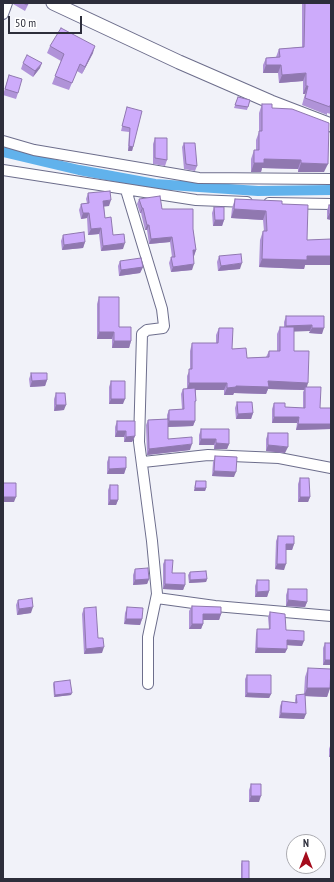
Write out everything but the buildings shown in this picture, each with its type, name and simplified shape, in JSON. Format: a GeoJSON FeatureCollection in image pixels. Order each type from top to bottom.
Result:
{"type":"FeatureCollection","features":[{"type":"Feature","properties":{"kind":"street"},"geometry":{"type":"LineString","coordinates":[[3,14],[7,3]]}},
{"type":"Feature","properties":{"kind":"street"},"geometry":{"type":"LineString","coordinates":[[53,3],[257,96],[331,125]]}},
{"type":"Feature","properties":{"kind":"street"},"geometry":{"type":"LineString","coordinates":[[3,141],[34,150],[199,178],[331,179]]}},
{"type":"Feature","properties":{"kind":"street"},"geometry":{"type":"LineString","coordinates":[[3,170],[196,200],[285,204],[331,204]]}},
{"type":"Feature","properties":{"kind":"street"},"geometry":{"type":"LineString","coordinates":[[126,190],[162,309],[164,326],[163,328],[147,330],[142,334],[139,442],[143,462],[157,598],[148,637],[148,684]]}},
{"type":"Feature","properties":{"kind":"street"},"geometry":{"type":"LineString","coordinates":[[143,462],[208,455],[279,458],[331,468]]}},
{"type":"Feature","properties":{"kind":"street"},"geometry":{"type":"LineString","coordinates":[[157,598],[215,606],[331,616]]}},
{"type":"Feature","properties":{"kind":"waterway"},"geometry":{"type":"LineString","coordinates":[[3,152],[79,170],[155,184],[258,191],[331,190]]}}]}
